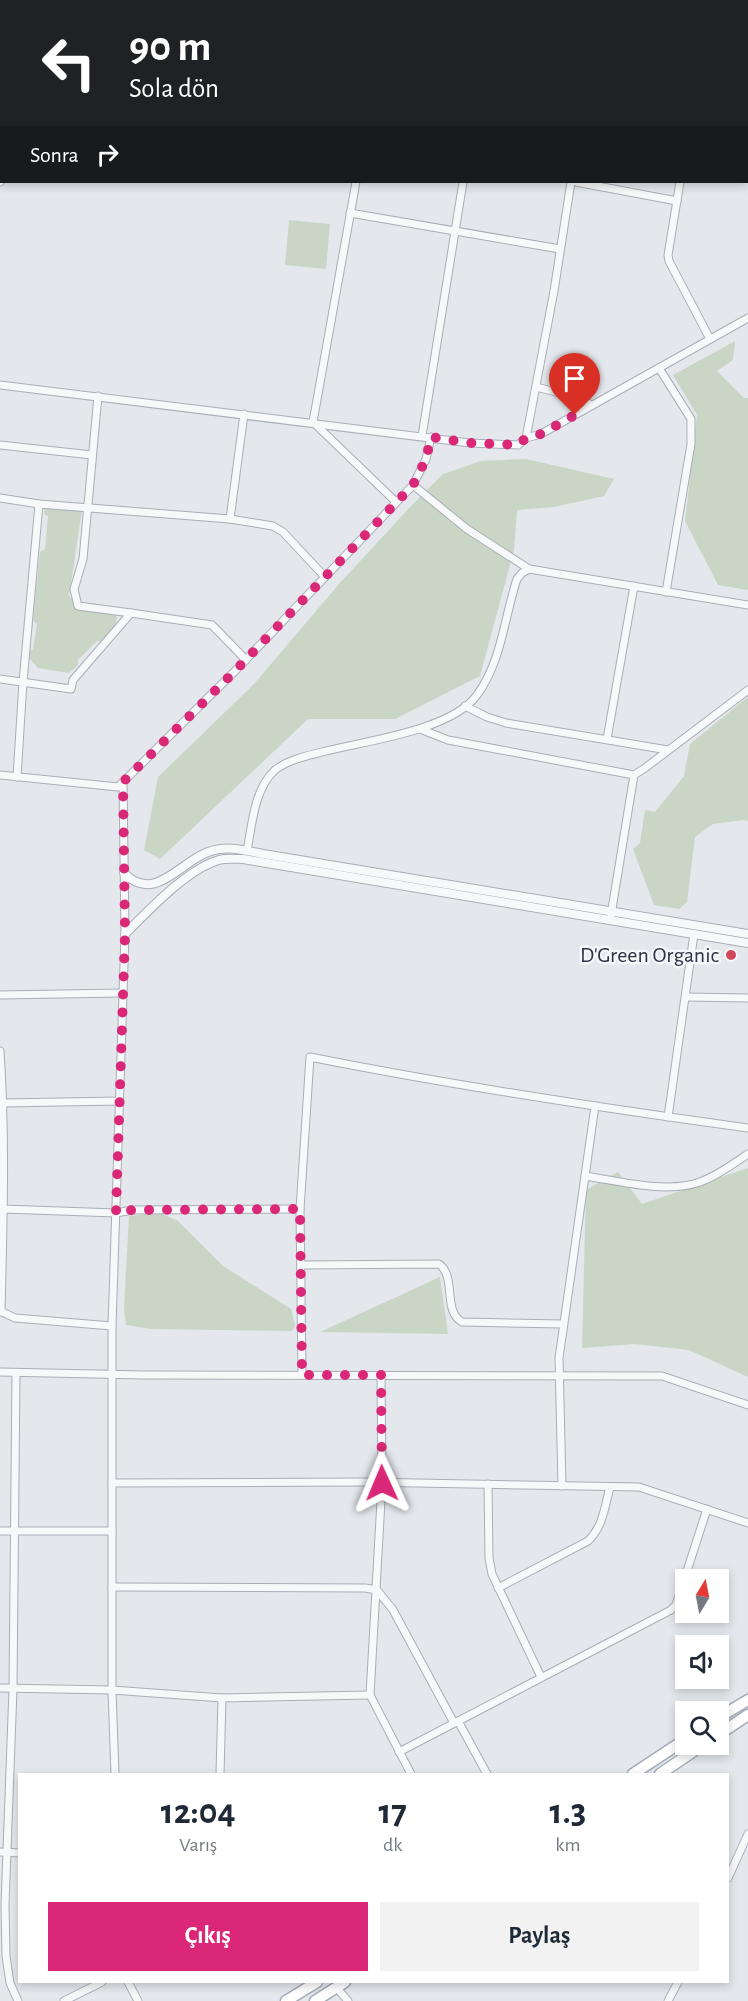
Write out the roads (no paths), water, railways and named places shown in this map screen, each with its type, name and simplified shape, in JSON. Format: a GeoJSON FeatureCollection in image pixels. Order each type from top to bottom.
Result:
{"type":"FeatureCollection","features":[{"type":"Feature","properties":{"kind":"main road"},"geometry":{"type":"LineString","coordinates":[[729,1711],[748,1700]]}},
{"type":"Feature","properties":{"kind":"main road"},"geometry":{"type":"LineString","coordinates":[[729,1728],[747,1717]]}},
{"type":"Feature","properties":{"kind":"main road"},"geometry":{"type":"LineString","coordinates":[[635,1773],[675,1746]]}},
{"type":"Feature","properties":{"kind":"main road"},"geometry":{"type":"LineString","coordinates":[[661,1773],[688,1755]]}},
{"type":"Feature","properties":{"kind":"main road"},"geometry":{"type":"LineString","coordinates":[[286,2001],[313,1983]]}},
{"type":"Feature","properties":{"kind":"main road"},"geometry":{"type":"LineString","coordinates":[[315,2001],[340,1984]]}},
{"type":"Feature","properties":{"kind":"street"},"geometry":{"type":"LineString","coordinates":[[313,422],[356,183]]}},
{"type":"Feature","properties":{"kind":"street"},"geometry":{"type":"LineString","coordinates":[[422,435],[463,183]]}},
{"type":"Feature","properties":{"kind":"street"},"geometry":{"type":"LineString","coordinates":[[526,438],[571,183]]}},
{"type":"Feature","properties":{"kind":"street"},"geometry":{"type":"LineString","coordinates":[[581,183],[677,201]]}},
{"type":"Feature","properties":{"kind":"street"},"geometry":{"type":"LineString","coordinates":[[680,183],[668,255],[669,261],[710,339]]}},
{"type":"Feature","properties":{"kind":"street"},"geometry":{"type":"LineString","coordinates":[[350,213],[560,249]]}},
{"type":"Feature","properties":{"kind":"street"},"geometry":{"type":"LineString","coordinates":[[0,385],[422,435],[470,443],[518,445],[526,438],[541,434],[748,318]]}},
{"type":"Feature","properties":{"kind":"street"},"geometry":{"type":"LineString","coordinates":[[659,368],[691,419],[691,444],[666,592]]}},
{"type":"Feature","properties":{"kind":"street"},"geometry":{"type":"LineString","coordinates":[[536,387],[568,395],[592,405]]}},
{"type":"Feature","properties":{"kind":"street"},"geometry":{"type":"LineString","coordinates":[[98,396],[83,559],[74,589],[78,606],[212,625],[246,660]]}},
{"type":"Feature","properties":{"kind":"street"},"geometry":{"type":"LineString","coordinates":[[230,519],[244,414]]}},
{"type":"Feature","properties":{"kind":"street"},"geometry":{"type":"LineString","coordinates":[[313,422],[396,502]]}},
{"type":"Feature","properties":{"kind":"street"},"geometry":{"type":"LineString","coordinates":[[0,775],[118,788],[246,660],[413,485],[426,459],[431,437]]}},
{"type":"Feature","properties":{"kind":"street"},"geometry":{"type":"LineString","coordinates":[[0,445],[92,455]]}},
{"type":"Feature","properties":{"kind":"street"},"geometry":{"type":"LineString","coordinates":[[413,485],[467,529],[529,569],[748,605]]}},
{"type":"Feature","properties":{"kind":"street"},"geometry":{"type":"LineString","coordinates":[[0,498],[39,504],[255,522],[278,529],[325,577]]}},
{"type":"Feature","properties":{"kind":"street"},"geometry":{"type":"LineString","coordinates":[[17,777],[22,682],[39,504]]}},
{"type":"Feature","properties":{"kind":"street"},"geometry":{"type":"LineString","coordinates":[[247,851],[254,813],[262,789],[275,770],[298,758],[420,729],[452,716],[476,697],[492,672],[517,579],[529,569]]}},
{"type":"Feature","properties":{"kind":"street"},"geometry":{"type":"LineString","coordinates":[[607,739],[634,586]]}},
{"type":"Feature","properties":{"kind":"street"},"geometry":{"type":"LineString","coordinates":[[0,680],[71,689],[73,680],[131,613]]}},
{"type":"Feature","properties":{"kind":"street"},"geometry":{"type":"LineString","coordinates":[[611,916],[634,775],[748,690]]}},
{"type":"Feature","properties":{"kind":"street"},"geometry":{"type":"LineString","coordinates":[[465,706],[506,723],[668,750]]}},
{"type":"Feature","properties":{"kind":"street"},"geometry":{"type":"LineString","coordinates":[[420,729],[448,740],[634,775]]}},
{"type":"Feature","properties":{"kind":"street"},"geometry":{"type":"LineString","coordinates":[[115,1773],[112,1690],[112,1326],[125,934],[123,782]]}},
{"type":"Feature","properties":{"kind":"street"},"geometry":{"type":"LineString","coordinates":[[124,873],[132,881],[141,884],[162,882],[209,852],[232,848],[748,943]]}},
{"type":"Feature","properties":{"kind":"street"},"geometry":{"type":"LineString","coordinates":[[125,934],[153,905],[200,868],[220,859],[243,859],[611,916],[748,934]]}},
{"type":"Feature","properties":{"kind":"street"},"geometry":{"type":"LineString","coordinates":[[668,1117],[694,934]]}},
{"type":"Feature","properties":{"kind":"street"},"geometry":{"type":"LineString","coordinates":[[0,995],[123,993]]}},
{"type":"Feature","properties":{"kind":"street"},"geometry":{"type":"LineString","coordinates":[[686,997],[748,998]]}},
{"type":"Feature","properties":{"kind":"street"},"geometry":{"type":"LineString","coordinates":[[0,1052],[3,1103],[1,1312],[15,1318],[112,1326]]}},
{"type":"Feature","properties":{"kind":"street"},"geometry":{"type":"LineString","coordinates":[[302,1375],[300,1209],[310,1057],[385,1072],[748,1128]]}},
{"type":"Feature","properties":{"kind":"street"},"geometry":{"type":"LineString","coordinates":[[3,1103],[119,1101]]}},
{"type":"Feature","properties":{"kind":"street"},"geometry":{"type":"LineString","coordinates":[[562,1486],[559,1358],[595,1106]]}},
{"type":"Feature","properties":{"kind":"street"},"geometry":{"type":"LineString","coordinates":[[585,1176],[664,1187],[683,1187],[709,1179],[748,1154]]}},
{"type":"Feature","properties":{"kind":"street"},"geometry":{"type":"LineString","coordinates":[[3,1209],[116,1213],[132,1210],[300,1209]]}},
{"type":"Feature","properties":{"kind":"street"},"geometry":{"type":"LineString","coordinates":[[301,1265],[436,1264],[442,1266],[446,1271],[453,1313],[462,1322],[563,1324]]}},
{"type":"Feature","properties":{"kind":"street"},"geometry":{"type":"LineString","coordinates":[[0,1372],[662,1376],[748,1405]]}},
{"type":"Feature","properties":{"kind":"street"},"geometry":{"type":"LineString","coordinates":[[16,1373],[13,1689],[3,1852],[6,1956],[10,1983],[18,2001]]}},
{"type":"Feature","properties":{"kind":"street"},"geometry":{"type":"LineString","coordinates":[[381,1375],[382,1483],[370,1695],[410,1773]]}},
{"type":"Feature","properties":{"kind":"street"},"geometry":{"type":"LineString","coordinates":[[112,1483],[382,1483],[639,1487],[748,1523]]}},
{"type":"Feature","properties":{"kind":"street"},"geometry":{"type":"LineString","coordinates":[[489,1484],[489,1558],[492,1575],[541,1677]]}},
{"type":"Feature","properties":{"kind":"street"},"geometry":{"type":"LineString","coordinates":[[498,1588],[588,1541],[599,1528],[610,1487]]}},
{"type":"Feature","properties":{"kind":"street"},"geometry":{"type":"LineString","coordinates":[[399,1752],[671,1610],[676,1605],[707,1509]]}},
{"type":"Feature","properties":{"kind":"street"},"geometry":{"type":"LineString","coordinates":[[0,1531],[111,1531]]}},
{"type":"Feature","properties":{"kind":"street"},"geometry":{"type":"LineString","coordinates":[[112,1587],[365,1588],[377,1590],[393,1610],[487,1773]]}},
{"type":"Feature","properties":{"kind":"street"},"geometry":{"type":"LineString","coordinates":[[0,1688],[112,1690],[222,1698],[370,1695]]}},
{"type":"Feature","properties":{"kind":"street"},"geometry":{"type":"LineString","coordinates":[[220,1773],[222,1698]]}},
{"type":"Feature","properties":{"kind":"street"},"geometry":{"type":"LineString","coordinates":[[729,1876],[748,1834]]}},
{"type":"Feature","properties":{"kind":"street"},"geometry":{"type":"LineString","coordinates":[[3,1852],[18,1853]]}},
{"type":"Feature","properties":{"kind":"street"},"geometry":{"type":"LineString","coordinates":[[64,2001],[100,1983]]}},
{"type":"Feature","properties":{"kind":"street"},"geometry":{"type":"LineString","coordinates":[[129,1983],[138,2001]]}},
{"type":"Feature","properties":{"kind":"street"},"geometry":{"type":"LineString","coordinates":[[668,2001],[677,1983]]}},
{"type":"Feature","properties":{"kind":"street"},"geometry":{"type":"LineString","coordinates":[[340,1984],[348,2001]]}},
{"type":"Feature","properties":{"kind":"place","name":"D'Green Organic"},"geometry":{"type":"Point","coordinates":[731,955]}}]}
